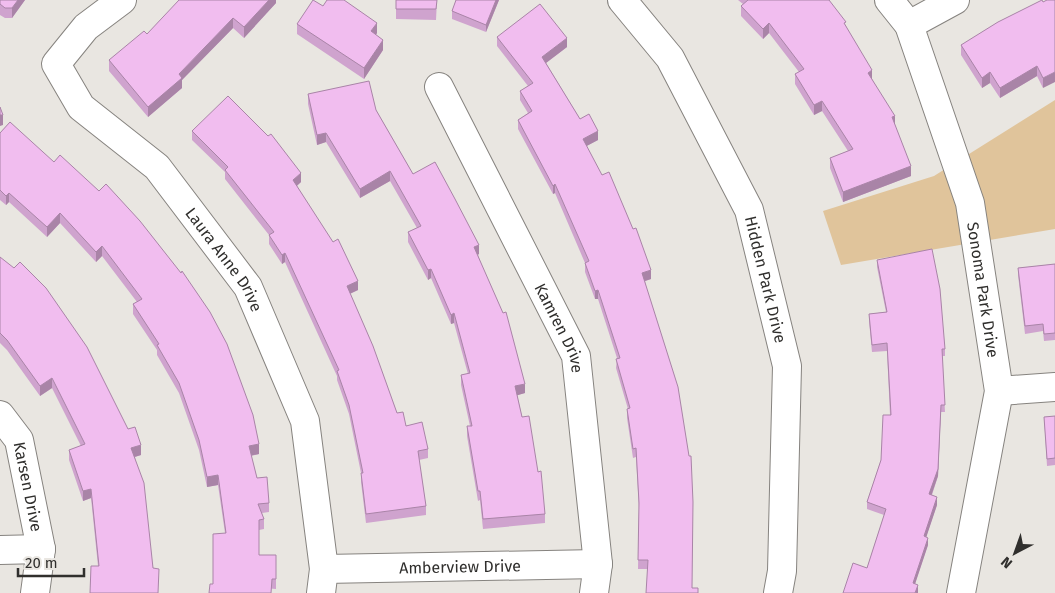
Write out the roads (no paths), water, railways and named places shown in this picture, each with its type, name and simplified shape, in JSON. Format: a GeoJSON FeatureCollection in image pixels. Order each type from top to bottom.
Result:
{"type":"FeatureCollection","features":[{"type":"Feature","properties":{"kind":"street","name":"Laura Anne Drive"},"geometry":{"type":"LineString","coordinates":[[122,0],[86,27],[56,64],[81,107],[157,167],[248,287],[306,421],[322,581]]}},
{"type":"Feature","properties":{"kind":"street","name":"Hidden Park Drive"},"geometry":{"type":"LineString","coordinates":[[622,0],[670,58],[749,210],[787,366],[782,571],[778,593]]}},
{"type":"Feature","properties":{"kind":"street","name":"Sonoma Park Drive"},"geometry":{"type":"LineString","coordinates":[[889,0],[909,26],[970,203],[999,391],[961,593]]}},
{"type":"Feature","properties":{"kind":"street"},"geometry":{"type":"LineString","coordinates":[[909,26],[955,0]]}},
{"type":"Feature","properties":{"kind":"street","name":"Kamren Drive"},"geometry":{"type":"LineString","coordinates":[[439,87],[576,356],[598,564],[594,593]]}},
{"type":"Feature","properties":{"kind":"street"},"geometry":{"type":"LineString","coordinates":[[999,391],[1055,387]]}},
{"type":"Feature","properties":{"kind":"street","name":"Karsen Drive"},"geometry":{"type":"LineString","coordinates":[[0,415],[19,440],[41,548],[35,593]]}},
{"type":"Feature","properties":{"kind":"street"},"geometry":{"type":"LineString","coordinates":[[0,550],[41,548]]}},
{"type":"Feature","properties":{"kind":"street","name":"Amberview Drive"},"geometry":{"type":"LineString","coordinates":[[322,581],[598,564]]}}]}
